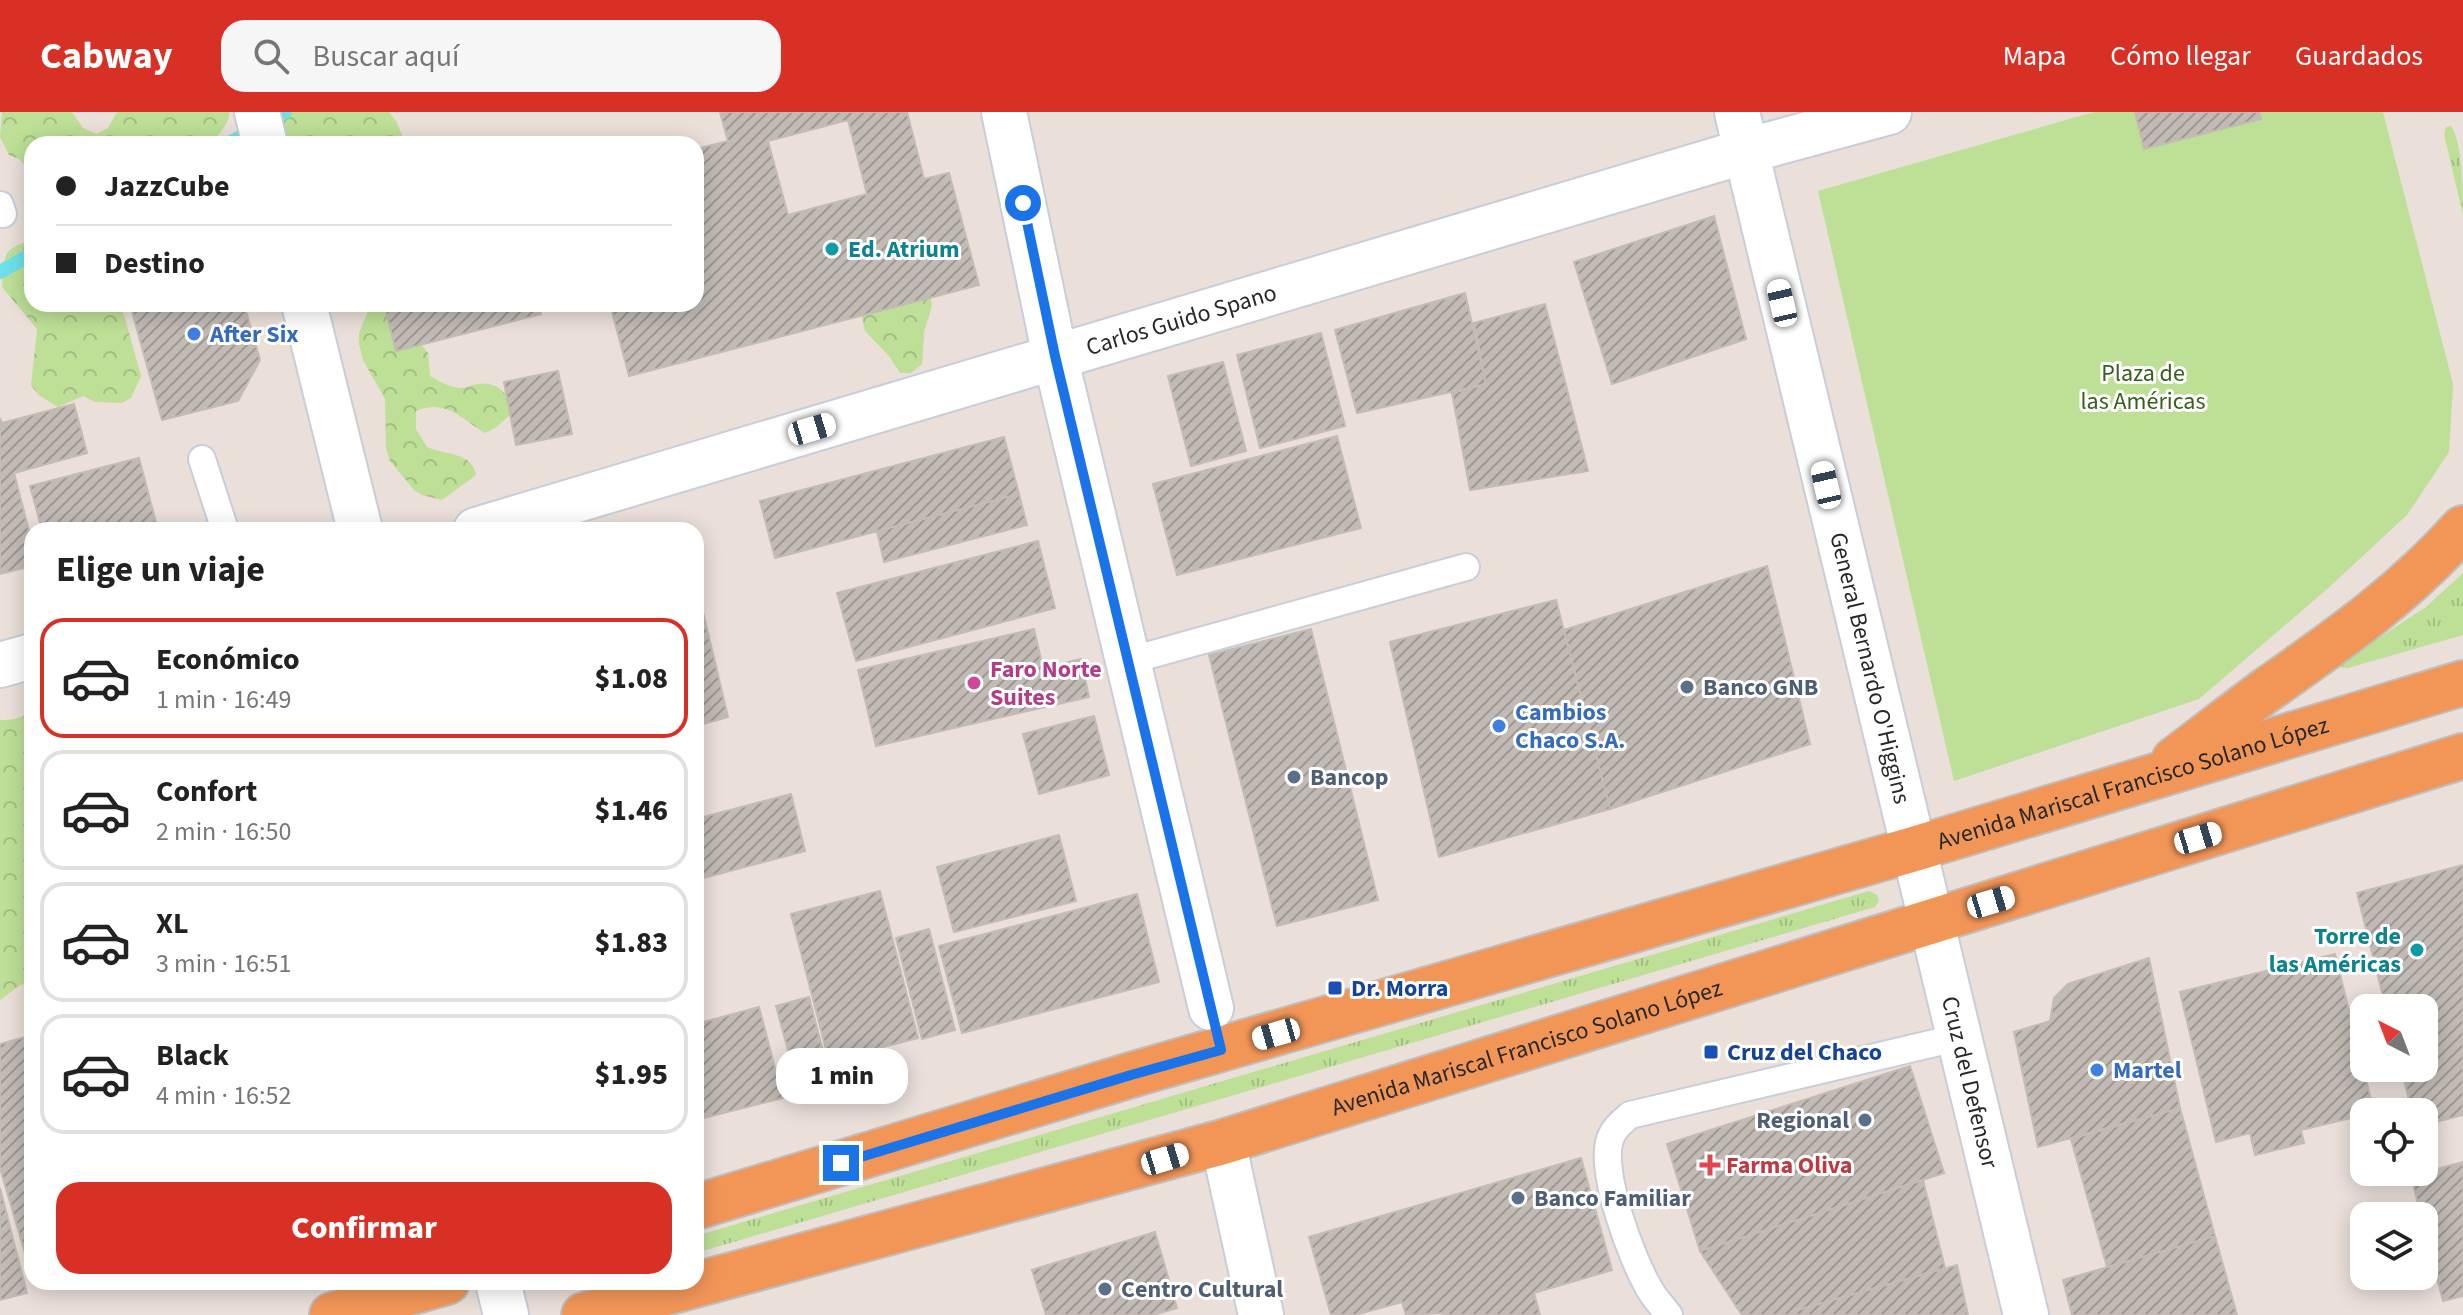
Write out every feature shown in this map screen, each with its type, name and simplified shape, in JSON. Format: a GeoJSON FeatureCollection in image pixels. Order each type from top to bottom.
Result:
{"type":"FeatureCollection","features":[{"type":"Feature","properties":{"kind":"highway"},"geometry":{"type":"LineString","coordinates":[[2150,779],[2361,623],[2431,564],[2463,528]]}},
{"type":"Feature","properties":{"kind":"highway","name":"Avenida Mariscal Francisco Solano López"},"geometry":{"type":"LineString","coordinates":[[704,1205],[1131,1075],[1914,849],[2463,683]]}},
{"type":"Feature","properties":{"kind":"highway","name":"Avenida Mariscal Francisco Solano López"},"geometry":{"type":"LineString","coordinates":[[704,1283],[1223,1142],[2463,756]]}},
{"type":"Feature","properties":{"kind":"highway"},"geometry":{"type":"LineString","coordinates":[[332,1315],[419,1290]]}},
{"type":"Feature","properties":{"kind":"highway","name":"Avenida Mariscal Francisco Solano López"},"geometry":{"type":"LineString","coordinates":[[584,1315],[676,1290]]}},
{"type":"Feature","properties":{"kind":"street"},"geometry":{"type":"LineString","coordinates":[[257,112],[263,136]]}},
{"type":"Feature","properties":{"kind":"street"},"geometry":{"type":"LineString","coordinates":[[1004,112],[1055,356],[1221,1050]]}},
{"type":"Feature","properties":{"kind":"street","name":"Carlos Guido Spano"},"geometry":{"type":"LineString","coordinates":[[503,522],[1055,356],[1742,131],[1889,112]]}},
{"type":"Feature","properties":{"kind":"street","name":"General Bernardo O'Higgins"},"geometry":{"type":"LineString","coordinates":[[1742,131],[1914,849]]}},
{"type":"Feature","properties":{"kind":"street"},"geometry":{"type":"LineString","coordinates":[[306,312],[358,522]]}},
{"type":"Feature","properties":{"kind":"street"},"geometry":{"type":"LineString","coordinates":[[0,665],[24,658]]}},
{"type":"Feature","properties":{"kind":"street","name":"Cruz del Defensor"},"geometry":{"type":"LineString","coordinates":[[1914,849],[2026,1315]]}},
{"type":"Feature","properties":{"kind":"street"},"geometry":{"type":"LineString","coordinates":[[1223,1142],[1261,1315]]}},
{"type":"Feature","properties":{"kind":"street"},"geometry":{"type":"LineString","coordinates":[[500,1290],[506,1315]]}},
{"type":"Feature","properties":{"kind":"lane"},"geometry":{"type":"LineString","coordinates":[[202,459],[222,522]]}},
{"type":"Feature","properties":{"kind":"lane"},"geometry":{"type":"LineString","coordinates":[[1128,661],[1466,567]]}},
{"type":"Feature","properties":{"kind":"lane"},"geometry":{"type":"LineString","coordinates":[[1669,1315],[1650,1291],[1631,1251],[1610,1182],[1609,1143],[1616,1127],[1630,1115],[1960,1037]]}},
{"type":"Feature","properties":{"kind":"green space"},"geometry":{"type":"Polygon","coordinates":[[[2,112],[72,112],[83,128],[97,134],[108,128],[117,112],[230,112],[216,136],[24,136],[24,165],[9,155],[0,137],[2,112]]]}},
{"type":"Feature","properties":{"kind":"green space"},"geometry":{"type":"Polygon","coordinates":[[[267,112],[389,112],[403,136],[272,136],[267,112]]]}},
{"type":"Feature","properties":{"kind":"green space","name":"Plaza de las Américas"},"geometry":{"type":"Polygon","coordinates":[[[2094,112],[2383,112],[2453,384],[2449,452],[2407,515],[2326,590],[2199,699],[1954,781],[1818,191],[2094,112]]]}},
{"type":"Feature","properties":{"kind":"green space"},"geometry":{"type":"Polygon","coordinates":[[[2451,126],[2460,156],[2463,215],[2444,134],[2446,127],[2451,126]]]}},
{"type":"Feature","properties":{"kind":"green space"},"geometry":{"type":"Polygon","coordinates":[[[24,243],[24,312],[123,312],[141,376],[131,398],[122,403],[95,402],[83,396],[58,407],[31,386],[37,329],[2,287],[6,255],[24,243]]]}},
{"type":"Feature","properties":{"kind":"green space"},"geometry":{"type":"Polygon","coordinates":[[[930,294],[932,306],[924,332],[922,364],[911,373],[900,373],[889,356],[865,331],[860,308],[930,294]]]}},
{"type":"Feature","properties":{"kind":"green space"},"geometry":{"type":"Polygon","coordinates":[[[368,312],[403,312],[407,327],[428,353],[430,376],[456,387],[492,385],[498,387],[509,401],[511,414],[485,433],[445,409],[436,407],[416,411],[416,429],[427,447],[464,458],[474,467],[476,475],[442,500],[414,490],[390,461],[386,448],[385,399],[363,360],[359,333],[368,312]]]}},
{"type":"Feature","properties":{"kind":"green space"},"geometry":{"type":"Polygon","coordinates":[[[2463,573],[2463,635],[2348,668],[2334,667],[2426,607],[2463,573]]]}},
{"type":"Feature","properties":{"kind":"green space"},"geometry":{"type":"Polygon","coordinates":[[[24,715],[24,984],[0,1000],[0,720],[24,715]]]}},
{"type":"Feature","properties":{"kind":"green space"},"geometry":{"type":"Polygon","coordinates":[[[1869,891],[1877,895],[1879,901],[1875,907],[704,1251],[704,1234],[1869,891]]]}},
{"type":"Feature","properties":{"kind":"building","name":"Ed. Atrium"},"geometry":{"type":"Polygon","coordinates":[[[720,112],[907,112],[924,179],[949,173],[979,285],[629,376],[612,312],[704,312],[704,147],[728,141],[720,112]],[[848,120],[768,141],[788,215],[867,194],[848,120]]]}},
{"type":"Feature","properties":{"kind":"building"},"geometry":{"type":"Polygon","coordinates":[[[2135,112],[2259,112],[2261,119],[2144,149],[2135,112]]]}},
{"type":"Feature","properties":{"kind":"building"},"geometry":{"type":"Polygon","coordinates":[[[1714,216],[1746,339],[1612,384],[1574,262],[1714,216]]]}},
{"type":"Feature","properties":{"kind":"building"},"geometry":{"type":"Polygon","coordinates":[[[1465,293],[1486,384],[1357,413],[1335,330],[1465,293]]]}},
{"type":"Feature","properties":{"kind":"building"},"geometry":{"type":"Polygon","coordinates":[[[1545,304],[1588,471],[1470,490],[1452,393],[1486,384],[1474,323],[1545,304]]]}},
{"type":"Feature","properties":{"kind":"building"},"geometry":{"type":"Polygon","coordinates":[[[132,312],[246,312],[260,360],[238,401],[162,420],[132,312]]]}},
{"type":"Feature","properties":{"kind":"building"},"geometry":{"type":"Polygon","coordinates":[[[386,312],[541,312],[541,314],[396,351],[386,312]]]}},
{"type":"Feature","properties":{"kind":"building"},"geometry":{"type":"Polygon","coordinates":[[[1321,333],[1345,426],[1260,448],[1237,355],[1321,333]]]}},
{"type":"Feature","properties":{"kind":"building"},"geometry":{"type":"Polygon","coordinates":[[[1223,362],[1246,451],[1191,466],[1168,376],[1223,362]]]}},
{"type":"Feature","properties":{"kind":"building"},"geometry":{"type":"Polygon","coordinates":[[[558,371],[572,434],[516,445],[504,382],[558,371]]]}},
{"type":"Feature","properties":{"kind":"building"},"geometry":{"type":"Polygon","coordinates":[[[74,404],[87,453],[14,473],[27,522],[24,522],[24,568],[0,574],[0,418],[2,423],[74,404]]]}},
{"type":"Feature","properties":{"kind":"building"},"geometry":{"type":"Polygon","coordinates":[[[1337,436],[1361,528],[1177,575],[1153,484],[1337,436]]]}},
{"type":"Feature","properties":{"kind":"building"},"geometry":{"type":"Polygon","coordinates":[[[1004,437],[1019,494],[775,558],[760,501],[1004,437]]]}},
{"type":"Feature","properties":{"kind":"building"},"geometry":{"type":"Polygon","coordinates":[[[139,458],[156,522],[40,522],[30,486],[139,458]]]}},
{"type":"Feature","properties":{"kind":"building"},"geometry":{"type":"Polygon","coordinates":[[[1019,494],[1027,525],[884,562],[877,531],[1019,494]]]}},
{"type":"Feature","properties":{"kind":"building"},"geometry":{"type":"Polygon","coordinates":[[[1038,541],[1055,608],[856,661],[837,593],[1038,541]]]}},
{"type":"Feature","properties":{"kind":"building","name":"Banco GNB"},"geometry":{"type":"Polygon","coordinates":[[[1767,566],[1810,744],[1610,809],[1564,630],[1767,566]]]}},
{"type":"Feature","properties":{"kind":"building","name":"Cambios Chaco S.A."},"geometry":{"type":"Polygon","coordinates":[[[1556,600],[1610,809],[1439,857],[1390,642],[1556,600]]]}},
{"type":"Feature","properties":{"kind":"building"},"geometry":{"type":"Polygon","coordinates":[[[704,616],[728,717],[704,724],[704,616]]]}},
{"type":"Feature","properties":{"kind":"building","name":"Faro Norte Suites"},"geometry":{"type":"Polygon","coordinates":[[[1034,629],[1043,668],[1081,659],[1089,697],[876,746],[858,670],[1034,629]]]}},
{"type":"Feature","properties":{"kind":"building","name":"Bancop"},"geometry":{"type":"Polygon","coordinates":[[[1311,629],[1378,900],[1277,926],[1209,655],[1311,629]]]}},
{"type":"Feature","properties":{"kind":"building"},"geometry":{"type":"Polygon","coordinates":[[[1094,716],[1109,775],[1039,794],[1023,734],[1094,716]]]}},
{"type":"Feature","properties":{"kind":"building"},"geometry":{"type":"Polygon","coordinates":[[[791,794],[805,851],[704,878],[704,817],[791,794]]]}},
{"type":"Feature","properties":{"kind":"building"},"geometry":{"type":"Polygon","coordinates":[[[1059,835],[1076,901],[954,932],[937,867],[1059,835]]]}},
{"type":"Feature","properties":{"kind":"building","name":"Torre de las Américas"},"geometry":{"type":"Polygon","coordinates":[[[2463,865],[2463,1115],[2438,1121],[2438,1098],[2408,1098],[2404,1082],[2438,1082],[2438,994],[2382,994],[2357,893],[2463,865]]]}},
{"type":"Feature","properties":{"kind":"building"},"geometry":{"type":"Polygon","coordinates":[[[880,891],[918,1038],[829,1061],[791,914],[880,891]]]}},
{"type":"Feature","properties":{"kind":"building"},"geometry":{"type":"Polygon","coordinates":[[[1137,894],[1159,982],[962,1033],[939,946],[1137,894]]]}},
{"type":"Feature","properties":{"kind":"building"},"geometry":{"type":"Polygon","coordinates":[[[929,929],[955,1030],[922,1039],[896,938],[929,929]]]}},
{"type":"Feature","properties":{"kind":"building"},"geometry":{"type":"Polygon","coordinates":[[[2335,954],[2350,1015],[2350,1082],[2367,1082],[2371,1098],[2350,1098],[2350,1118],[2301,1130],[2304,1143],[2255,1155],[2250,1133],[2216,1142],[2180,992],[2335,954]]]}},
{"type":"Feature","properties":{"kind":"building","name":"Martel"},"geometry":{"type":"Polygon","coordinates":[[[2149,958],[2180,1108],[2038,1147],[2014,1032],[2050,1021],[2054,998],[2068,984],[2149,958]]]}},
{"type":"Feature","properties":{"kind":"building"},"geometry":{"type":"Polygon","coordinates":[[[809,997],[828,1071],[796,1080],[776,1006],[809,997]]]}},
{"type":"Feature","properties":{"kind":"building"},"geometry":{"type":"Polygon","coordinates":[[[759,1007],[783,1098],[704,1118],[704,1022],[759,1007]]]}},
{"type":"Feature","properties":{"kind":"building"},"geometry":{"type":"Polygon","coordinates":[[[24,1037],[24,1250],[0,1168],[0,1044],[24,1037]]]}},
{"type":"Feature","properties":{"kind":"building"},"geometry":{"type":"Polygon","coordinates":[[[1910,1066],[1944,1173],[1700,1251],[1667,1144],[1910,1066]]]}},
{"type":"Feature","properties":{"kind":"building"},"geometry":{"type":"Polygon","coordinates":[[[2180,1108],[2215,1236],[2107,1267],[2071,1139],[2180,1108]]]}},
{"type":"Feature","properties":{"kind":"building","name":"Banco Familiar"},"geometry":{"type":"Polygon","coordinates":[[[1581,1158],[1612,1270],[1534,1293],[1540,1315],[1406,1315],[1402,1302],[1355,1315],[1331,1315],[1309,1237],[1581,1158]]]}},
{"type":"Feature","properties":{"kind":"building"},"geometry":{"type":"Polygon","coordinates":[[[2463,1162],[2463,1296],[2443,1301],[2438,1282],[2438,1202],[2418,1202],[2414,1186],[2438,1186],[2438,1169],[2463,1162]]]}},
{"type":"Feature","properties":{"kind":"building"},"geometry":{"type":"Polygon","coordinates":[[[1923,1180],[1945,1268],[1791,1312],[1792,1315],[1742,1315],[1700,1251],[1923,1180]]]}},
{"type":"Feature","properties":{"kind":"building"},"geometry":{"type":"Polygon","coordinates":[[[0,1188],[27,1293],[0,1300],[0,1188]]]}},
{"type":"Feature","properties":{"kind":"building","name":"Centro Cultural"},"geometry":{"type":"Polygon","coordinates":[[[1155,1232],[1177,1308],[1153,1315],[1046,1315],[1032,1270],[1155,1232]]]}},
{"type":"Feature","properties":{"kind":"building"},"geometry":{"type":"Polygon","coordinates":[[[2215,1236],[2237,1315],[2072,1315],[2063,1280],[2215,1236]]]}},
{"type":"Feature","properties":{"kind":"building"},"geometry":{"type":"Polygon","coordinates":[[[1957,1265],[1968,1315],[1792,1315],[1791,1312],[1957,1265]]]}},
{"type":"Feature","properties":{"kind":"waterway"},"geometry":{"type":"LineString","coordinates":[[242,136],[285,112]]}},
{"type":"Feature","properties":{"kind":"waterway"},"geometry":{"type":"LineString","coordinates":[[0,272],[24,258]]}},
{"type":"Feature","properties":{"kind":"place","name":"Ed. Atrium"},"geometry":{"type":"Point","coordinates":[832,249]}},
{"type":"Feature","properties":{"kind":"place","name":"After Six"},"geometry":{"type":"Point","coordinates":[194,334]}},
{"type":"Feature","properties":{"kind":"place","name":"Faro Norte Suites"},"geometry":{"type":"Point","coordinates":[974,683]}},
{"type":"Feature","properties":{"kind":"place","name":"Banco GNB"},"geometry":{"type":"Point","coordinates":[1687,687]}},
{"type":"Feature","properties":{"kind":"place","name":"Cambios Chaco S.A."},"geometry":{"type":"Point","coordinates":[1499,726]}},
{"type":"Feature","properties":{"kind":"place","name":"Bancop"},"geometry":{"type":"Point","coordinates":[1294,777]}},
{"type":"Feature","properties":{"kind":"place","name":"Torre de las Américas"},"geometry":{"type":"Point","coordinates":[2417,950]}},
{"type":"Feature","properties":{"kind":"place","name":"Dr. Morra"},"geometry":{"type":"Point","coordinates":[1335,988]}},
{"type":"Feature","properties":{"kind":"place","name":"Cruz del Chaco"},"geometry":{"type":"Point","coordinates":[1711,1052]}},
{"type":"Feature","properties":{"kind":"place","name":"Martel"},"geometry":{"type":"Point","coordinates":[2097,1070]}},
{"type":"Feature","properties":{"kind":"place","name":"Regional"},"geometry":{"type":"Point","coordinates":[1865,1120]}},
{"type":"Feature","properties":{"kind":"place","name":"Farma Oliva"},"geometry":{"type":"Point","coordinates":[1710,1165]}},
{"type":"Feature","properties":{"kind":"place","name":"Banco Familiar"},"geometry":{"type":"Point","coordinates":[1518,1198]}},
{"type":"Feature","properties":{"kind":"place","name":"Centro Cultural"},"geometry":{"type":"Point","coordinates":[1105,1289]}},
{"type":"Feature","properties":{"kind":"route"},"geometry":{"type":"LineString","coordinates":[[841,1163],[1221,1050],[1055,356],[1023,203]]}}]}
